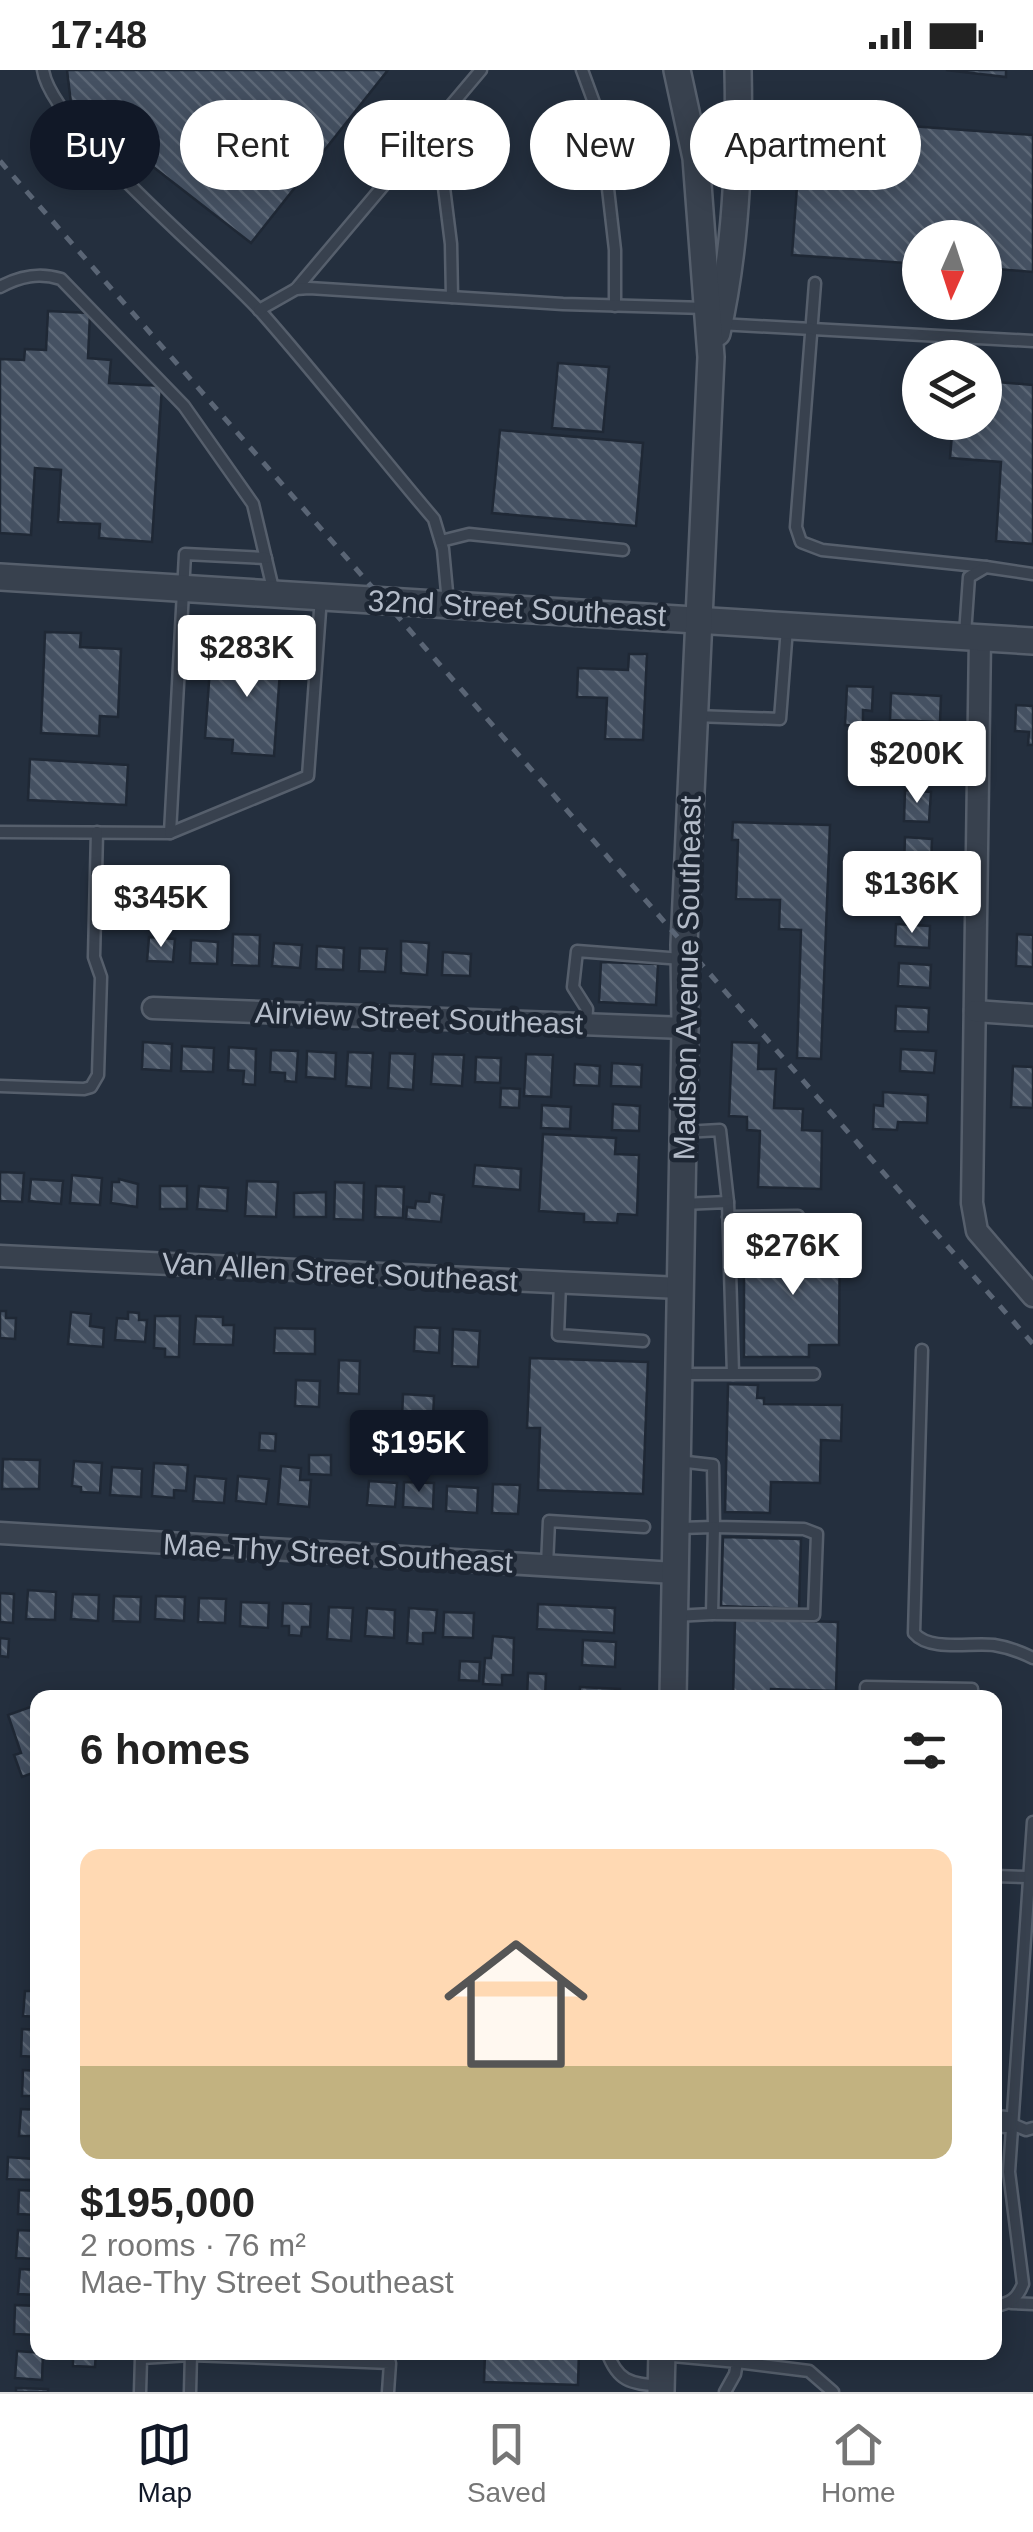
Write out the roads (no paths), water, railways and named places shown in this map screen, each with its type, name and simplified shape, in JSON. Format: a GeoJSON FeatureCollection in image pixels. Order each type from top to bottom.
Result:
{"type":"FeatureCollection","features":[{"type":"Feature","properties":{"kind":"street"},"geometry":{"type":"LineString","coordinates":[[677,70],[696,158],[713,316]]}},
{"type":"Feature","properties":{"kind":"street"},"geometry":{"type":"LineString","coordinates":[[713,316],[726,292],[736,168],[738,70]]}},
{"type":"Feature","properties":{"kind":"street","name":"Madison Avenue Southeast"},"geometry":{"type":"LineString","coordinates":[[673,1690],[684,959],[713,316]]}},
{"type":"Feature","properties":{"kind":"street","name":"32nd Street Southeast"},"geometry":{"type":"LineString","coordinates":[[0,577],[1033,640]]}},
{"type":"Feature","properties":{"kind":"street"},"geometry":{"type":"LineString","coordinates":[[972,636],[972,1203],[977,1232],[1033,1296]]}},
{"type":"Feature","properties":{"kind":"street","name":"Airview Street Southeast"},"geometry":{"type":"LineString","coordinates":[[153,1008],[685,1028]]}},
{"type":"Feature","properties":{"kind":"street"},"geometry":{"type":"LineString","coordinates":[[975,1011],[1033,1015]]}},
{"type":"Feature","properties":{"kind":"street","name":"Van Allen Street Southeast"},"geometry":{"type":"LineString","coordinates":[[0,1256],[680,1288]]}},
{"type":"Feature","properties":{"kind":"street","name":"Mae-Thy Street Southeast"},"geometry":{"type":"LineString","coordinates":[[0,1533],[675,1573]]}},
{"type":"Feature","properties":{"kind":"street"},"geometry":{"type":"LineString","coordinates":[[661,2389],[662,2360]]}},
{"type":"Feature","properties":{"kind":"lane"},"geometry":{"type":"LineString","coordinates":[[43,70],[44,82],[78,131],[259,310],[434,519],[441,541],[448,604]]}},
{"type":"Feature","properties":{"kind":"lane"},"geometry":{"type":"LineString","coordinates":[[456,100],[481,70]]}},
{"type":"Feature","properties":{"kind":"lane"},"geometry":{"type":"LineString","coordinates":[[582,70],[600,119],[615,250],[615,306]]}},
{"type":"Feature","properties":{"kind":"lane"},"geometry":{"type":"LineString","coordinates":[[259,310],[296,289],[379,190]]}},
{"type":"Feature","properties":{"kind":"lane"},"geometry":{"type":"LineString","coordinates":[[444,190],[452,297]]}},
{"type":"Feature","properties":{"kind":"lane"},"geometry":{"type":"LineString","coordinates":[[0,286],[18,278],[48,275],[61,280],[184,406],[254,504],[274,594]]}},
{"type":"Feature","properties":{"kind":"lane"},"geometry":{"type":"LineString","coordinates":[[815,283],[796,527],[801,542],[822,550],[1033,574]]}},
{"type":"Feature","properties":{"kind":"lane"},"geometry":{"type":"LineString","coordinates":[[296,289],[615,306],[810,330],[1033,342]]}},
{"type":"Feature","properties":{"kind":"lane"},"geometry":{"type":"LineString","coordinates":[[441,541],[470,534],[623,550]]}},
{"type":"Feature","properties":{"kind":"lane"},"geometry":{"type":"LineString","coordinates":[[170,832],[185,554],[266,558]]}},
{"type":"Feature","properties":{"kind":"lane"},"geometry":{"type":"LineString","coordinates":[[972,636],[969,577],[986,567]]}},
{"type":"Feature","properties":{"kind":"lane"},"geometry":{"type":"LineString","coordinates":[[0,832],[170,832],[308,776],[321,597]]}},
{"type":"Feature","properties":{"kind":"lane"},"geometry":{"type":"LineString","coordinates":[[694,716],[780,719],[788,624]]}},
{"type":"Feature","properties":{"kind":"lane"},"geometry":{"type":"LineString","coordinates":[[0,1086],[84,1089],[92,1087],[98,1075],[101,977],[94,957],[97,832]]}},
{"type":"Feature","properties":{"kind":"lane"},"geometry":{"type":"LineString","coordinates":[[586,1025],[587,1008],[573,986],[577,950],[684,959]]}},
{"type":"Feature","properties":{"kind":"lane"},"geometry":{"type":"LineString","coordinates":[[683,1132],[720,1130],[728,1202],[733,1374]]}},
{"type":"Feature","properties":{"kind":"lane"},"geometry":{"type":"LineString","coordinates":[[682,1204],[728,1202]]}},
{"type":"Feature","properties":{"kind":"lane"},"geometry":{"type":"LineString","coordinates":[[728,1217],[798,1216]]}},
{"type":"Feature","properties":{"kind":"lane"},"geometry":{"type":"LineString","coordinates":[[560,1283],[558,1336],[643,1340]]}},
{"type":"Feature","properties":{"kind":"lane"},"geometry":{"type":"LineString","coordinates":[[922,1350],[914,1633],[920,1640],[994,1645],[1033,1658]]}},
{"type":"Feature","properties":{"kind":"lane"},"geometry":{"type":"LineString","coordinates":[[679,1374],[814,1374]]}},
{"type":"Feature","properties":{"kind":"lane"},"geometry":{"type":"LineString","coordinates":[[677,1461],[713,1465],[712,1614]]}},
{"type":"Feature","properties":{"kind":"lane"},"geometry":{"type":"LineString","coordinates":[[547,1565],[548,1521],[644,1527]]}},
{"type":"Feature","properties":{"kind":"lane"},"geometry":{"type":"LineString","coordinates":[[674,1616],[814,1615],[817,1534],[804,1529],[676,1528]]}},
{"type":"Feature","properties":{"kind":"lane"},"geometry":{"type":"LineString","coordinates":[[866,1690],[894,1690]]}},
{"type":"Feature","properties":{"kind":"lane"},"geometry":{"type":"LineString","coordinates":[[1010,2303],[1018,2296],[1024,2269],[1010,2186],[1017,2127],[1033,1822]]}},
{"type":"Feature","properties":{"kind":"lane"},"geometry":{"type":"LineString","coordinates":[[1002,1876],[1028,1877]]}},
{"type":"Feature","properties":{"kind":"lane"},"geometry":{"type":"LineString","coordinates":[[1002,2305],[1033,2304]]}},
{"type":"Feature","properties":{"kind":"lane"},"geometry":{"type":"LineString","coordinates":[[140,2392],[141,2360]]}},
{"type":"Feature","properties":{"kind":"lane"},"geometry":{"type":"LineString","coordinates":[[190,2392],[191,2360]]}},
{"type":"Feature","properties":{"kind":"lane"},"geometry":{"type":"LineString","coordinates":[[378,2360],[390,2362],[388,2392]]}},
{"type":"Feature","properties":{"kind":"lane"},"geometry":{"type":"LineString","coordinates":[[610,2360],[613,2369],[633,2384],[661,2389]]}},
{"type":"Feature","properties":{"kind":"lane"},"geometry":{"type":"LineString","coordinates":[[718,2360],[808,2370],[833,2392]]}},
{"type":"Feature","properties":{"kind":"lane"},"geometry":{"type":"LineString","coordinates":[[725,2392],[735,2374],[736,2362]]}},
{"type":"Feature","properties":{"kind":"railway"},"geometry":{"type":"LineString","coordinates":[[0,161],[1033,1344]]}}]}
